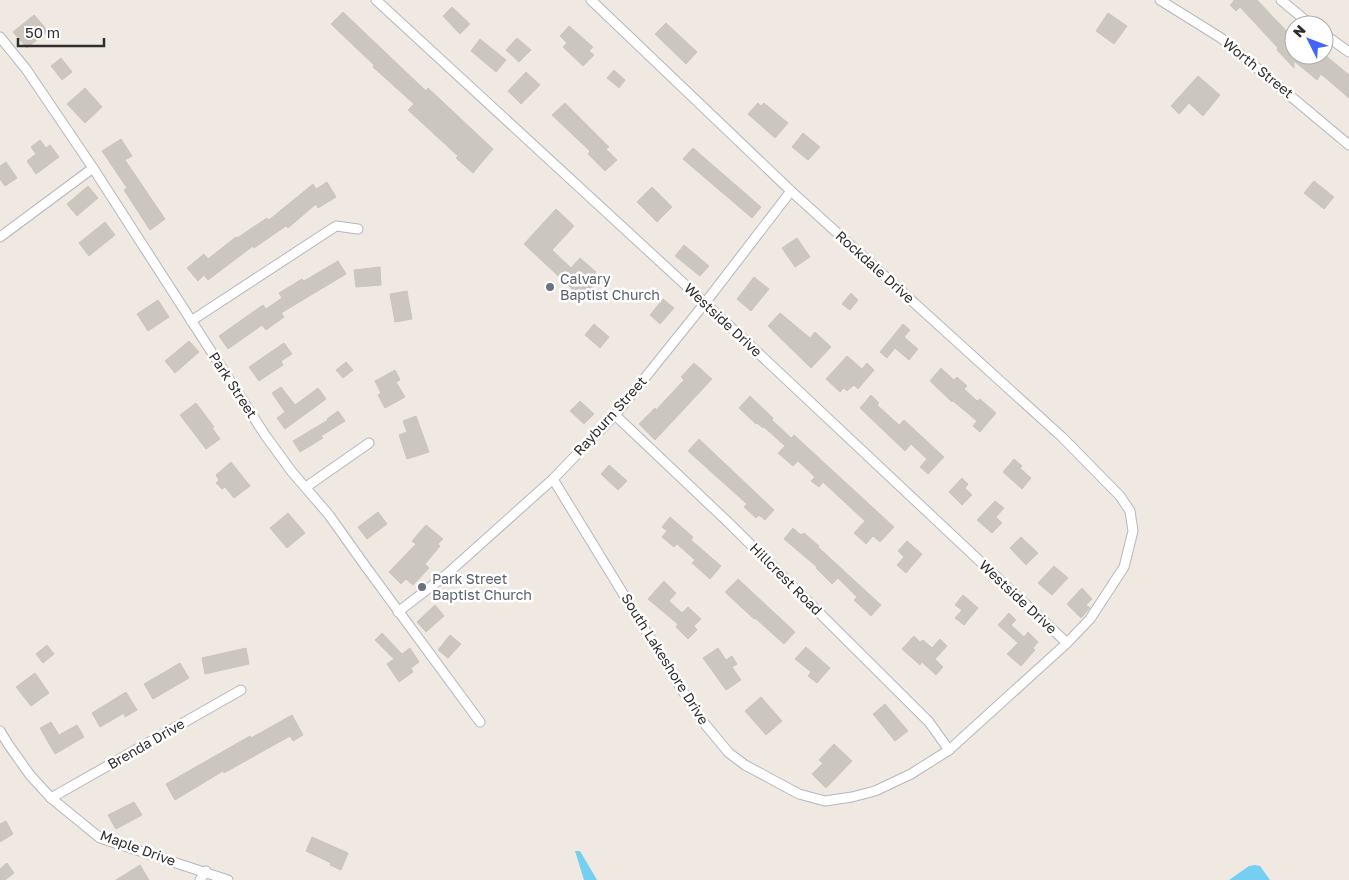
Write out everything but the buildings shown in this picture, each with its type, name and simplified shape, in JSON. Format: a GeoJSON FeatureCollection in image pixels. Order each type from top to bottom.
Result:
{"type":"FeatureCollection","features":[{"type":"Feature","properties":{"kind":"street","name":"Westside Drive"},"geometry":{"type":"LineString","coordinates":[[376,0],[705,303],[1067,644]]}},
{"type":"Feature","properties":{"kind":"street","name":"Rockdale Drive"},"geometry":{"type":"LineString","coordinates":[[591,0],[791,191],[1012,390],[1100,475],[1120,496],[1130,510],[1133,531],[1129,547]]}},
{"type":"Feature","properties":{"kind":"street","name":"Worth Street"},"geometry":{"type":"LineString","coordinates":[[1160,0],[1221,38],[1349,145]]}},
{"type":"Feature","properties":{"kind":"street"},"geometry":{"type":"LineString","coordinates":[[1281,0],[1299,15]]}},
{"type":"Feature","properties":{"kind":"street","name":"Park Street"},"geometry":{"type":"LineString","coordinates":[[0,37],[26,69],[93,168],[265,435],[292,472],[330,515],[398,612],[480,722]]}},
{"type":"Feature","properties":{"kind":"street"},"geometry":{"type":"LineString","coordinates":[[1334,41],[1349,52]]}},
{"type":"Feature","properties":{"kind":"street"},"geometry":{"type":"LineString","coordinates":[[0,237],[93,168]]}},
{"type":"Feature","properties":{"kind":"street","name":"Rayburn Street"},"geometry":{"type":"LineString","coordinates":[[398,612],[447,574],[553,478],[615,415],[705,303],[791,191]]}},
{"type":"Feature","properties":{"kind":"street"},"geometry":{"type":"LineString","coordinates":[[191,321],[336,226],[358,229]]}},
{"type":"Feature","properties":{"kind":"street","name":"Hillcrest Road"},"geometry":{"type":"LineString","coordinates":[[615,415],[730,524],[929,722],[949,750]]}},
{"type":"Feature","properties":{"kind":"street"},"geometry":{"type":"LineString","coordinates":[[306,488],[369,443]]}},
{"type":"Feature","properties":{"kind":"street","name":"South Lakeshore Drive"},"geometry":{"type":"LineString","coordinates":[[553,478],[682,690],[704,723],[729,753],[744,765],[799,794],[825,801],[875,791],[911,774],[949,750],[1067,644],[1090,619],[1124,567],[1129,547]]}},
{"type":"Feature","properties":{"kind":"street","name":"Brenda Drive"},"geometry":{"type":"LineString","coordinates":[[50,798],[241,690]]}},
{"type":"Feature","properties":{"kind":"street","name":"Maple Drive"},"geometry":{"type":"LineString","coordinates":[[0,731],[30,775],[50,798],[100,838],[228,880]]}},
{"type":"Feature","properties":{"kind":"street"},"geometry":{"type":"LineString","coordinates":[[200,880],[206,872]]}},
{"type":"Feature","properties":{"kind":"water"},"geometry":{"type":"Polygon","coordinates":[[[575,851],[580,851],[597,880],[584,880],[575,851]]]}},
{"type":"Feature","properties":{"kind":"water"},"geometry":{"type":"Polygon","coordinates":[[[1249,866],[1260,866],[1270,880],[1229,880],[1249,866]]]}},
{"type":"Feature","properties":{"kind":"place","name":"Calvary Baptist Church"},"geometry":{"type":"Point","coordinates":[550,287]}},
{"type":"Feature","properties":{"kind":"place","name":"Park Street Baptist Church"},"geometry":{"type":"Point","coordinates":[422,587]}}]}
